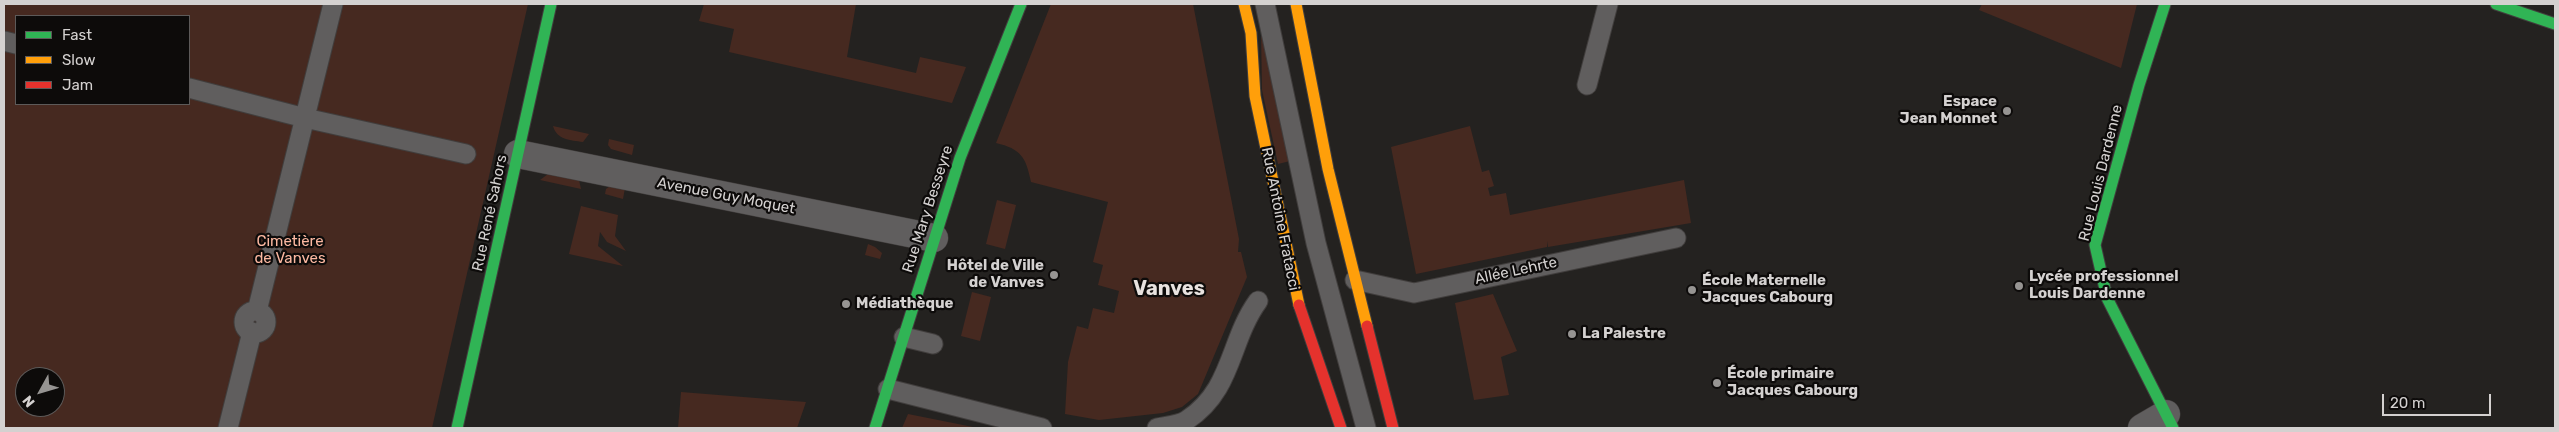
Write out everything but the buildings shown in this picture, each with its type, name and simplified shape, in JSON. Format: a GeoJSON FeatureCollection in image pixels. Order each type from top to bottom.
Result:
{"type":"FeatureCollection","features":[{"type":"Feature","properties":{"kind":"street","name":"Rue René Sahors"},"geometry":{"type":"LineString","coordinates":[[457,428],[551,4]]}},
{"type":"Feature","properties":{"kind":"street","name":"Rue Mary Besseyre"},"geometry":{"type":"LineString","coordinates":[[875,428],[960,158],[1021,4]]}},
{"type":"Feature","properties":{"kind":"street","name":"Rue Antoine Fratacci"},"geometry":{"type":"LineString","coordinates":[[1244,4],[1251,33],[1255,96],[1296,296],[1341,428]]}},
{"type":"Feature","properties":{"kind":"street"},"geometry":{"type":"LineString","coordinates":[[1296,4],[1328,169],[1393,428]]}},
{"type":"Feature","properties":{"kind":"street","name":"Rue Louis Dardenne"},"geometry":{"type":"LineString","coordinates":[[2165,4],[2139,85],[2096,245],[2107,298],[2170,421]]}},
{"type":"Feature","properties":{"kind":"street"},"geometry":{"type":"LineString","coordinates":[[2496,4],[2555,24]]}},
{"type":"Feature","properties":{"kind":"street","name":"Avenue Guy Moquet"},"geometry":{"type":"LineString","coordinates":[[518,154],[934,238]]}},
{"type":"Feature","properties":{"kind":"street"},"geometry":{"type":"LineString","coordinates":[[2142,428],[2170,421]]}},
{"type":"Feature","properties":{"kind":"lane"},"geometry":{"type":"LineString","coordinates":[[228,428],[252,332],[245,324],[245,319],[252,311],[257,311],[333,4]]}},
{"type":"Feature","properties":{"kind":"lane","name":"Rue Antoine Fratacci"},"geometry":{"type":"LineString","coordinates":[[1265,4],[1316,243],[1366,428]]}},
{"type":"Feature","properties":{"kind":"lane"},"geometry":{"type":"LineString","coordinates":[[1587,85],[1608,4]]}},
{"type":"Feature","properties":{"kind":"lane"},"geometry":{"type":"LineString","coordinates":[[190,88],[305,118],[466,154]]}},
{"type":"Feature","properties":{"kind":"lane","name":"Allée Lehrte"},"geometry":{"type":"LineString","coordinates":[[1355,280],[1414,293],[1676,238]]}},
{"type":"Feature","properties":{"kind":"lane"},"geometry":{"type":"LineString","coordinates":[[1157,428],[1186,421],[1216,394],[1233,356],[1246,317],[1258,301]]}},
{"type":"Feature","properties":{"kind":"lane"},"geometry":{"type":"LineString","coordinates":[[904,337],[933,344]]}},
{"type":"Feature","properties":{"kind":"lane"},"geometry":{"type":"LineString","coordinates":[[888,389],[1042,428]]}},
{"type":"Feature","properties":{"kind":"green space","name":"Cimetière de Vanves"},"geometry":{"type":"Polygon","coordinates":[[[4,4],[528,4],[432,428],[4,428],[4,4]]]}},
{"type":"Feature","properties":{"kind":"green space"},"geometry":{"type":"Polygon","coordinates":[[[704,4],[856,4],[847,57],[916,73],[920,57],[966,67],[952,103],[729,52],[734,29],[699,21],[704,4]]]}},
{"type":"Feature","properties":{"kind":"green space"},"geometry":{"type":"Polygon","coordinates":[[[1051,4],[1193,4],[1239,239],[1238,252],[1241,252],[1247,277],[1198,394],[1182,407],[1163,413],[1099,420],[1065,414],[1068,362],[1077,326],[1088,329],[1093,308],[1114,313],[1119,291],[1098,285],[1103,265],[1093,262],[1108,202],[1031,182],[1027,166],[1021,155],[1011,148],[996,143],[1051,4]]]}},
{"type":"Feature","properties":{"kind":"green space"},"geometry":{"type":"Polygon","coordinates":[[[1982,4],[2137,4],[2121,68],[1979,10],[1982,4]]]}},
{"type":"Feature","properties":{"kind":"green space"},"geometry":{"type":"Polygon","coordinates":[[[1261,33],[1290,161],[1278,164],[1262,90],[1261,33]]]}},
{"type":"Feature","properties":{"kind":"green space"},"geometry":{"type":"Polygon","coordinates":[[[553,126],[589,134],[583,142],[569,140],[561,137],[553,126]]]}},
{"type":"Feature","properties":{"kind":"green space"},"geometry":{"type":"Polygon","coordinates":[[[1470,126],[1482,172],[1489,170],[1494,186],[1488,188],[1490,196],[1506,193],[1510,215],[1684,180],[1691,223],[1548,247],[1547,241],[1547,247],[1416,274],[1391,147],[1470,126]]]}},
{"type":"Feature","properties":{"kind":"green space"},"geometry":{"type":"Polygon","coordinates":[[[609,139],[634,145],[632,155],[611,149],[608,145],[609,139]]]}},
{"type":"Feature","properties":{"kind":"green space"},"geometry":{"type":"Polygon","coordinates":[[[548,174],[579,180],[581,189],[540,180],[548,174]]]}},
{"type":"Feature","properties":{"kind":"green space"},"geometry":{"type":"Polygon","coordinates":[[[610,186],[625,188],[623,199],[605,194],[606,189],[610,186]]]}},
{"type":"Feature","properties":{"kind":"green space"},"geometry":{"type":"Polygon","coordinates":[[[997,200],[1016,205],[1005,249],[986,244],[997,200]]]}},
{"type":"Feature","properties":{"kind":"green space"},"geometry":{"type":"Polygon","coordinates":[[[581,206],[618,215],[615,236],[626,251],[607,242],[600,232],[598,246],[623,266],[569,254],[581,206]]]}},
{"type":"Feature","properties":{"kind":"green space"},"geometry":{"type":"Polygon","coordinates":[[[868,244],[882,253],[880,259],[865,255],[868,244]]]}},
{"type":"Feature","properties":{"kind":"green space"},"geometry":{"type":"Polygon","coordinates":[[[972,292],[991,297],[980,341],[961,336],[972,292]]]}},
{"type":"Feature","properties":{"kind":"green space"},"geometry":{"type":"Polygon","coordinates":[[[1493,294],[1517,351],[1501,357],[1509,395],[1474,400],[1455,303],[1493,294]]]}},
{"type":"Feature","properties":{"kind":"green space"},"geometry":{"type":"Polygon","coordinates":[[[681,392],[806,402],[797,428],[678,428],[681,392]]]}},
{"type":"Feature","properties":{"kind":"green space"},"geometry":{"type":"Polygon","coordinates":[[[908,414],[978,428],[902,428],[908,414]]]}},
{"type":"Feature","properties":{"kind":"traffic: fast"},"geometry":{"type":"LineString","coordinates":[[457,428],[551,4]]}},
{"type":"Feature","properties":{"kind":"traffic: fast"},"geometry":{"type":"LineString","coordinates":[[875,428],[960,158],[1021,4]]}},
{"type":"Feature","properties":{"kind":"traffic: fast"},"geometry":{"type":"LineString","coordinates":[[2165,4],[2139,85],[2095,245],[2107,298],[2173,428]]}},
{"type":"Feature","properties":{"kind":"traffic: fast"},"geometry":{"type":"LineString","coordinates":[[2496,4],[2555,24]]}},
{"type":"Feature","properties":{"kind":"traffic: slow"},"geometry":{"type":"LineString","coordinates":[[1244,4],[1251,33],[1255,96],[1299,305]]}},
{"type":"Feature","properties":{"kind":"traffic: slow"},"geometry":{"type":"LineString","coordinates":[[1296,4],[1328,169],[1367,326]]}},
{"type":"Feature","properties":{"kind":"traffic: jam"},"geometry":{"type":"LineString","coordinates":[[1299,305],[1341,428]]}},
{"type":"Feature","properties":{"kind":"traffic: jam"},"geometry":{"type":"LineString","coordinates":[[1367,326],[1393,428]]}},
{"type":"Feature","properties":{"kind":"place","name":"Espace Jean Monnet"},"geometry":{"type":"Point","coordinates":[2007,111]}},
{"type":"Feature","properties":{"kind":"place","name":"Hôtel de Ville de Vanves"},"geometry":{"type":"Point","coordinates":[1054,275]}},
{"type":"Feature","properties":{"kind":"place","name":"Lycée professionnel Louis Dardenne"},"geometry":{"type":"Point","coordinates":[2019,286]}},
{"type":"Feature","properties":{"kind":"place","name":"École Maternelle Jacques Cabourg"},"geometry":{"type":"Point","coordinates":[1692,290]}},
{"type":"Feature","properties":{"kind":"place","name":"Médiathèque"},"geometry":{"type":"Point","coordinates":[846,304]}},
{"type":"Feature","properties":{"kind":"place","name":"La Palestre"},"geometry":{"type":"Point","coordinates":[1572,334]}},
{"type":"Feature","properties":{"kind":"place","name":"École primaire Jacques Cabourg"},"geometry":{"type":"Point","coordinates":[1717,383]}},
{"type":"Feature","properties":{"kind":"district","name":"Vanves"},"geometry":{"type":"Point","coordinates":[1169,289]}}]}
